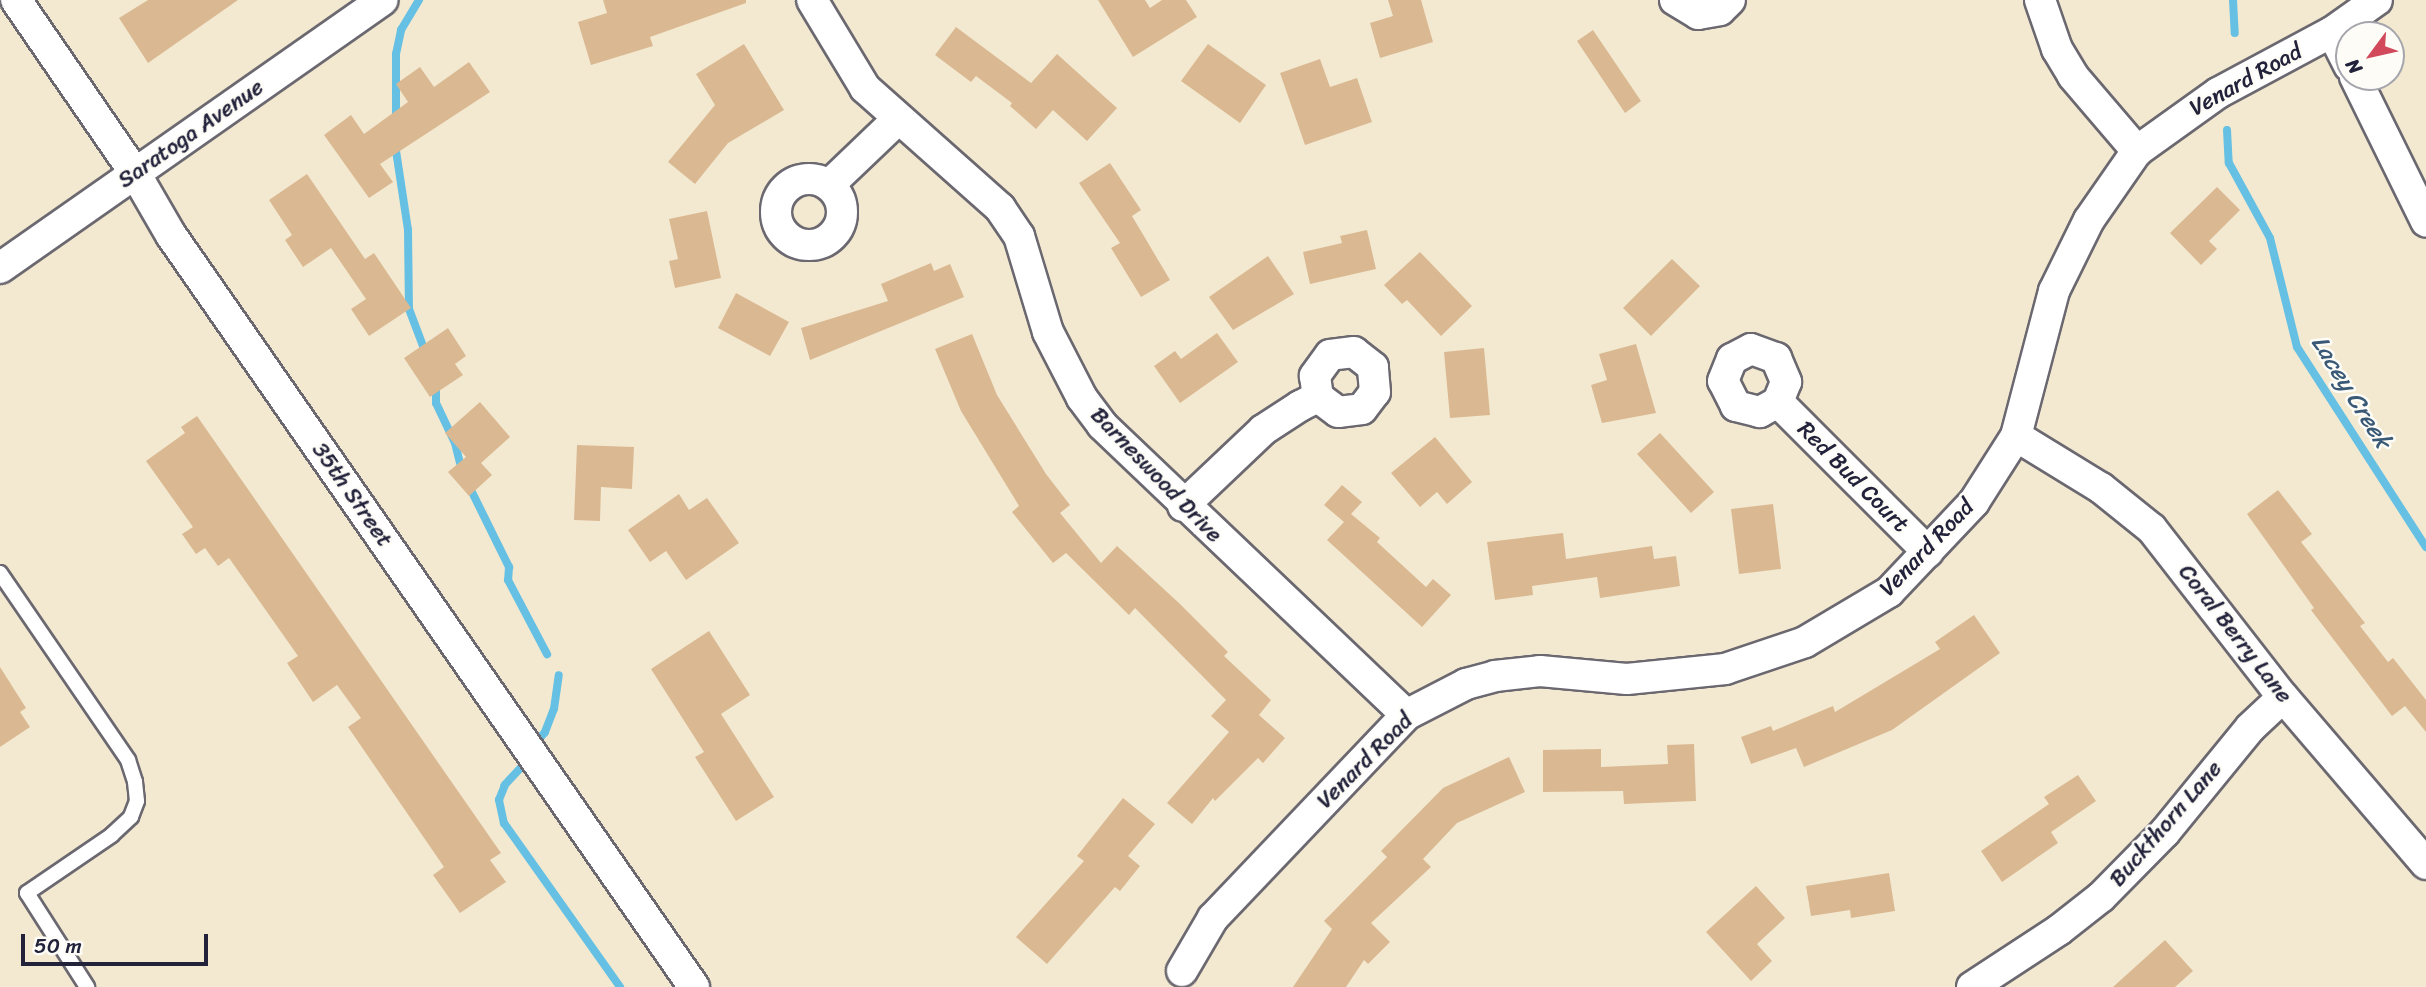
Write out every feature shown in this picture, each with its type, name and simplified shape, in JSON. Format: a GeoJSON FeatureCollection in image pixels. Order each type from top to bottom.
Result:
{"type":"FeatureCollection","features":[{"type":"Feature","properties":{"kind":"street","name":"35th Street"},"geometry":{"type":"LineString","coordinates":[[16,0],[135,173],[171,234],[694,987]]}},
{"type":"Feature","properties":{"kind":"street","name":"Saratoga Avenue"},"geometry":{"type":"LineString","coordinates":[[0,268],[383,0]]}},
{"type":"Feature","properties":{"kind":"street","name":"Barneswood Drive"},"geometry":{"type":"LineString","coordinates":[[812,0],[847,64],[898,119],[1000,208],[1019,236],[1048,332],[1082,398],[1102,425],[1183,506],[1406,715]]}},
{"type":"Feature","properties":{"kind":"street"},"geometry":{"type":"LineString","coordinates":[[1675,0],[1698,14],[1720,10],[1730,0]]}},
{"type":"Feature","properties":{"kind":"street"},"geometry":{"type":"LineString","coordinates":[[2040,0],[2057,49],[2073,75],[2137,151]]}},
{"type":"Feature","properties":{"kind":"street","name":"Venard Road"},"geometry":{"type":"LineString","coordinates":[[1182,971],[1213,918],[1406,715],[1466,684],[1495,676],[1540,671],[1628,679],[1684,676],[1760,660],[1852,616],[1889,592],[1974,502],[2016,436],[2054,291],[2089,220],[2137,151],[2218,93],[2332,32],[2377,0]]}},
{"type":"Feature","properties":{"kind":"street"},"geometry":{"type":"LineString","coordinates":[[2332,32],[2335,38]]}},
{"type":"Feature","properties":{"kind":"street"},"geometry":{"type":"LineString","coordinates":[[2362,91],[2426,221]]}},
{"type":"Feature","properties":{"kind":"street"},"geometry":{"type":"LineString","coordinates":[[829,185],[898,119]]}},
{"type":"Feature","properties":{"kind":"street"},"geometry":{"type":"LineString","coordinates":[[1183,506],[1263,430],[1318,397]]}},
{"type":"Feature","properties":{"kind":"street","name":"Red Bud Court"},"geometry":{"type":"LineString","coordinates":[[1778,402],[1928,552]]}},
{"type":"Feature","properties":{"kind":"street","name":"Coral Berry Lane"},"geometry":{"type":"LineString","coordinates":[[2016,436],[2101,488],[2152,529],[2283,697],[2426,864]]}},
{"type":"Feature","properties":{"kind":"street","name":"Buckthorn Lane"},"geometry":{"type":"LineString","coordinates":[[1972,987],[2059,930],[2101,897],[2165,832],[2250,727],[2283,697]]}},
{"type":"Feature","properties":{"kind":"lane"},"geometry":{"type":"LineString","coordinates":[[0,573],[128,760],[135,782],[137,801],[131,817],[113,835],[27,894],[87,987]]}},
{"type":"Feature","properties":{"kind":"building"},"geometry":{"type":"Polygon","coordinates":[[[148,0],[238,0],[148,63],[119,18],[148,0]]]}},
{"type":"Feature","properties":{"kind":"building"},"geometry":{"type":"Polygon","coordinates":[[[603,0],[746,0],[746,3],[650,37],[653,46],[591,65],[578,22],[607,13],[603,0]]]}},
{"type":"Feature","properties":{"kind":"building"},"geometry":{"type":"Polygon","coordinates":[[[1098,0],[1145,0],[1150,8],[1162,0],[1186,0],[1197,17],[1133,57],[1098,0]]]}},
{"type":"Feature","properties":{"kind":"building"},"geometry":{"type":"Polygon","coordinates":[[[1388,0],[1421,0],[1433,42],[1380,58],[1370,23],[1393,16],[1388,0]]]}},
{"type":"Feature","properties":{"kind":"building"},"geometry":{"type":"Polygon","coordinates":[[[956,27],[1031,83],[1057,54],[1117,108],[1087,141],[1053,110],[1036,129],[1010,106],[1012,103],[976,76],[971,82],[935,55],[956,27]]]}},
{"type":"Feature","properties":{"kind":"building"},"geometry":{"type":"Polygon","coordinates":[[[1593,30],[1641,101],[1625,113],[1577,41],[1593,30]]]}},
{"type":"Feature","properties":{"kind":"building"},"geometry":{"type":"Polygon","coordinates":[[[744,44],[784,110],[728,143],[695,184],[668,162],[715,105],[696,74],[744,44]]]}},
{"type":"Feature","properties":{"kind":"building"},"geometry":{"type":"Polygon","coordinates":[[[1208,44],[1266,85],[1240,123],[1181,81],[1208,44]]]}},
{"type":"Feature","properties":{"kind":"building"},"geometry":{"type":"Polygon","coordinates":[[[1320,59],[1330,87],[1357,78],[1372,122],[1305,145],[1280,73],[1320,59]]]}},
{"type":"Feature","properties":{"kind":"building"},"geometry":{"type":"Polygon","coordinates":[[[469,62],[490,92],[380,164],[393,182],[369,198],[324,135],[351,115],[364,134],[408,102],[396,84],[420,67],[434,87],[469,62]]]}},
{"type":"Feature","properties":{"kind":"building"},"geometry":{"type":"Polygon","coordinates":[[[1110,163],[1141,210],[1132,216],[1170,280],[1141,297],[1111,248],[1120,243],[1079,183],[1110,163]]]}},
{"type":"Feature","properties":{"kind":"building"},"geometry":{"type":"Polygon","coordinates":[[[307,174],[365,259],[374,253],[411,308],[369,336],[351,309],[366,299],[331,248],[303,267],[285,240],[292,235],[269,200],[307,174]]]}},
{"type":"Feature","properties":{"kind":"building"},"geometry":{"type":"Polygon","coordinates":[[[2217,187],[2240,210],[2209,241],[2217,249],[2201,265],[2170,233],[2217,187]]]}},
{"type":"Feature","properties":{"kind":"building"},"geometry":{"type":"Polygon","coordinates":[[[707,211],[721,278],[675,288],[669,261],[678,259],[669,219],[707,211]]]}},
{"type":"Feature","properties":{"kind":"building"},"geometry":{"type":"Polygon","coordinates":[[[1367,230],[1376,269],[1310,284],[1303,252],[1342,243],[1340,236],[1367,230]]]}},
{"type":"Feature","properties":{"kind":"building"},"geometry":{"type":"Polygon","coordinates":[[[1420,252],[1472,306],[1441,336],[1407,300],[1402,304],[1384,285],[1420,252]]]}},
{"type":"Feature","properties":{"kind":"building"},"geometry":{"type":"Polygon","coordinates":[[[1268,256],[1294,294],[1233,330],[1209,297],[1268,256]]]}},
{"type":"Feature","properties":{"kind":"building"},"geometry":{"type":"Polygon","coordinates":[[[1672,259],[1700,286],[1651,336],[1623,308],[1672,259]]]}},
{"type":"Feature","properties":{"kind":"building"},"geometry":{"type":"Polygon","coordinates":[[[931,263],[934,271],[950,264],[964,297],[810,360],[801,328],[888,301],[881,284],[931,263]]]}},
{"type":"Feature","properties":{"kind":"building"},"geometry":{"type":"Polygon","coordinates":[[[736,293],[789,322],[770,356],[718,328],[736,293]]]}},
{"type":"Feature","properties":{"kind":"building"},"geometry":{"type":"Polygon","coordinates":[[[448,328],[466,356],[455,364],[463,375],[430,397],[404,358],[448,328]]]}},
{"type":"Feature","properties":{"kind":"building"},"geometry":{"type":"Polygon","coordinates":[[[1217,333],[1238,362],[1180,403],[1154,366],[1175,351],[1181,359],[1217,333]]]}},
{"type":"Feature","properties":{"kind":"building"},"geometry":{"type":"Polygon","coordinates":[[[972,334],[997,395],[1046,474],[1070,505],[1060,513],[1101,563],[1117,546],[1228,652],[1224,656],[1271,700],[1259,715],[1285,738],[1263,763],[1258,758],[1215,801],[1213,798],[1192,824],[1167,803],[1229,732],[1211,716],[1226,700],[1135,608],[1129,615],[1066,553],[1053,563],[1012,512],[1019,506],[961,411],[935,349],[972,334]]]}},
{"type":"Feature","properties":{"kind":"building"},"geometry":{"type":"Polygon","coordinates":[[[1636,344],[1656,413],[1602,423],[1591,385],[1607,380],[1599,354],[1636,344]]]}},
{"type":"Feature","properties":{"kind":"building"},"geometry":{"type":"Polygon","coordinates":[[[1484,348],[1490,415],[1450,418],[1444,352],[1484,348]]]}},
{"type":"Feature","properties":{"kind":"building"},"geometry":{"type":"Polygon","coordinates":[[[480,402],[510,437],[481,463],[492,475],[469,496],[448,472],[466,457],[445,433],[480,402]]]}},
{"type":"Feature","properties":{"kind":"building"},"geometry":{"type":"Polygon","coordinates":[[[197,416],[501,853],[490,860],[506,882],[460,913],[433,875],[444,867],[348,727],[361,718],[337,685],[313,702],[287,663],[298,656],[229,558],[218,566],[205,548],[196,554],[182,534],[193,527],[146,461],[185,433],[181,427],[197,416]]]}},
{"type":"Feature","properties":{"kind":"building"},"geometry":{"type":"Polygon","coordinates":[[[1660,433],[1714,492],[1691,513],[1637,454],[1660,433]]]}},
{"type":"Feature","properties":{"kind":"building"},"geometry":{"type":"Polygon","coordinates":[[[1435,437],[1472,482],[1447,504],[1437,492],[1420,507],[1391,473],[1435,437]]]}},
{"type":"Feature","properties":{"kind":"building"},"geometry":{"type":"Polygon","coordinates":[[[577,445],[634,447],[632,489],[601,487],[600,521],[574,520],[577,445]]]}},
{"type":"Feature","properties":{"kind":"building"},"geometry":{"type":"Polygon","coordinates":[[[1342,485],[1362,502],[1351,514],[1380,538],[1377,542],[1426,587],[1433,579],[1451,595],[1422,627],[1327,540],[1344,522],[1324,505],[1342,485]]]}},
{"type":"Feature","properties":{"kind":"building"},"geometry":{"type":"Polygon","coordinates":[[[2278,490],[2312,534],[2301,542],[2365,623],[2360,626],[2388,662],[2393,658],[2426,700],[2426,732],[2405,706],[2392,716],[2311,610],[2314,608],[2247,514],[2278,490]]]}},
{"type":"Feature","properties":{"kind":"building"},"geometry":{"type":"Polygon","coordinates":[[[679,494],[689,510],[707,498],[739,543],[686,580],[666,551],[650,562],[628,530],[679,494]]]}},
{"type":"Feature","properties":{"kind":"building"},"geometry":{"type":"Polygon","coordinates":[[[1773,504],[1781,569],[1739,574],[1731,509],[1773,504]]]}},
{"type":"Feature","properties":{"kind":"building"},"geometry":{"type":"Polygon","coordinates":[[[1563,533],[1566,559],[1652,546],[1654,559],[1676,556],[1680,586],[1600,598],[1597,577],[1532,586],[1533,595],[1495,600],[1487,542],[1563,533]]]}},
{"type":"Feature","properties":{"kind":"building"},"geometry":{"type":"Polygon","coordinates":[[[1974,615],[2000,653],[1892,730],[1804,767],[1796,748],[1751,764],[1741,737],[1771,726],[1773,731],[1833,706],[1835,712],[1940,649],[1935,642],[1974,615]]]}},
{"type":"Feature","properties":{"kind":"building"},"geometry":{"type":"Polygon","coordinates":[[[709,631],[750,695],[721,714],[774,797],[736,821],[695,757],[704,752],[651,669],[709,631]]]}},
{"type":"Feature","properties":{"kind":"building"},"geometry":{"type":"Polygon","coordinates":[[[0,667],[26,708],[20,712],[30,727],[0,747],[0,667]]]}},
{"type":"Feature","properties":{"kind":"building"},"geometry":{"type":"Polygon","coordinates":[[[1694,744],[1696,801],[1624,804],[1623,791],[1543,792],[1543,750],[1601,749],[1601,767],[1668,764],[1667,745],[1694,744]]]}},
{"type":"Feature","properties":{"kind":"building"},"geometry":{"type":"Polygon","coordinates":[[[1509,757],[1525,792],[1457,823],[1423,859],[1431,867],[1371,923],[1390,942],[1368,964],[1364,960],[1346,987],[1293,987],[1332,929],[1324,921],[1387,857],[1381,851],[1443,788],[1509,757]]]}},
{"type":"Feature","properties":{"kind":"building"},"geometry":{"type":"Polygon","coordinates":[[[2078,775],[2096,801],[2051,832],[2058,843],[2002,882],[1981,851],[2049,804],[2044,797],[2078,775]]]}},
{"type":"Feature","properties":{"kind":"building"},"geometry":{"type":"Polygon","coordinates":[[[1123,798],[1155,824],[1128,856],[1140,866],[1120,891],[1115,887],[1047,964],[1016,937],[1084,861],[1077,856],[1123,798]]]}},
{"type":"Feature","properties":{"kind":"building"},"geometry":{"type":"Polygon","coordinates":[[[1889,873],[1895,911],[1851,918],[1850,910],[1811,916],[1806,886],[1889,873]]]}},
{"type":"Feature","properties":{"kind":"building"},"geometry":{"type":"Polygon","coordinates":[[[1756,886],[1785,918],[1757,944],[1772,961],[1751,981],[1706,932],[1756,886]]]}},
{"type":"Feature","properties":{"kind":"building"},"geometry":{"type":"Polygon","coordinates":[[[2165,940],[2193,971],[2175,987],[2113,987],[2165,940]]]}},
{"type":"Feature","properties":{"kind":"waterway"},"geometry":{"type":"LineString","coordinates":[[396,121],[396,54],[401,30],[419,0]]}},
{"type":"Feature","properties":{"kind":"waterway","name":"Lacey Creek"},"geometry":{"type":"LineString","coordinates":[[2233,0],[2235,33]]}},
{"type":"Feature","properties":{"kind":"waterway","name":"Lacey Creek"},"geometry":{"type":"LineString","coordinates":[[2227,130],[2229,163],[2270,238],[2297,347],[2426,547]]}},
{"type":"Feature","properties":{"kind":"waterway"},"geometry":{"type":"LineString","coordinates":[[395,144],[408,230],[409,309],[426,354]]}},
{"type":"Feature","properties":{"kind":"waterway"},"geometry":{"type":"LineString","coordinates":[[436,382],[436,403],[455,443],[462,472]]}},
{"type":"Feature","properties":{"kind":"waterway"},"geometry":{"type":"LineString","coordinates":[[468,484],[509,567],[508,580],[547,654]]}},
{"type":"Feature","properties":{"kind":"waterway"},"geometry":{"type":"LineString","coordinates":[[533,746],[545,732],[554,709],[559,675]]}},
{"type":"Feature","properties":{"kind":"waterway"},"geometry":{"type":"LineString","coordinates":[[527,761],[505,785],[499,800],[504,823],[620,987]]}}]}
